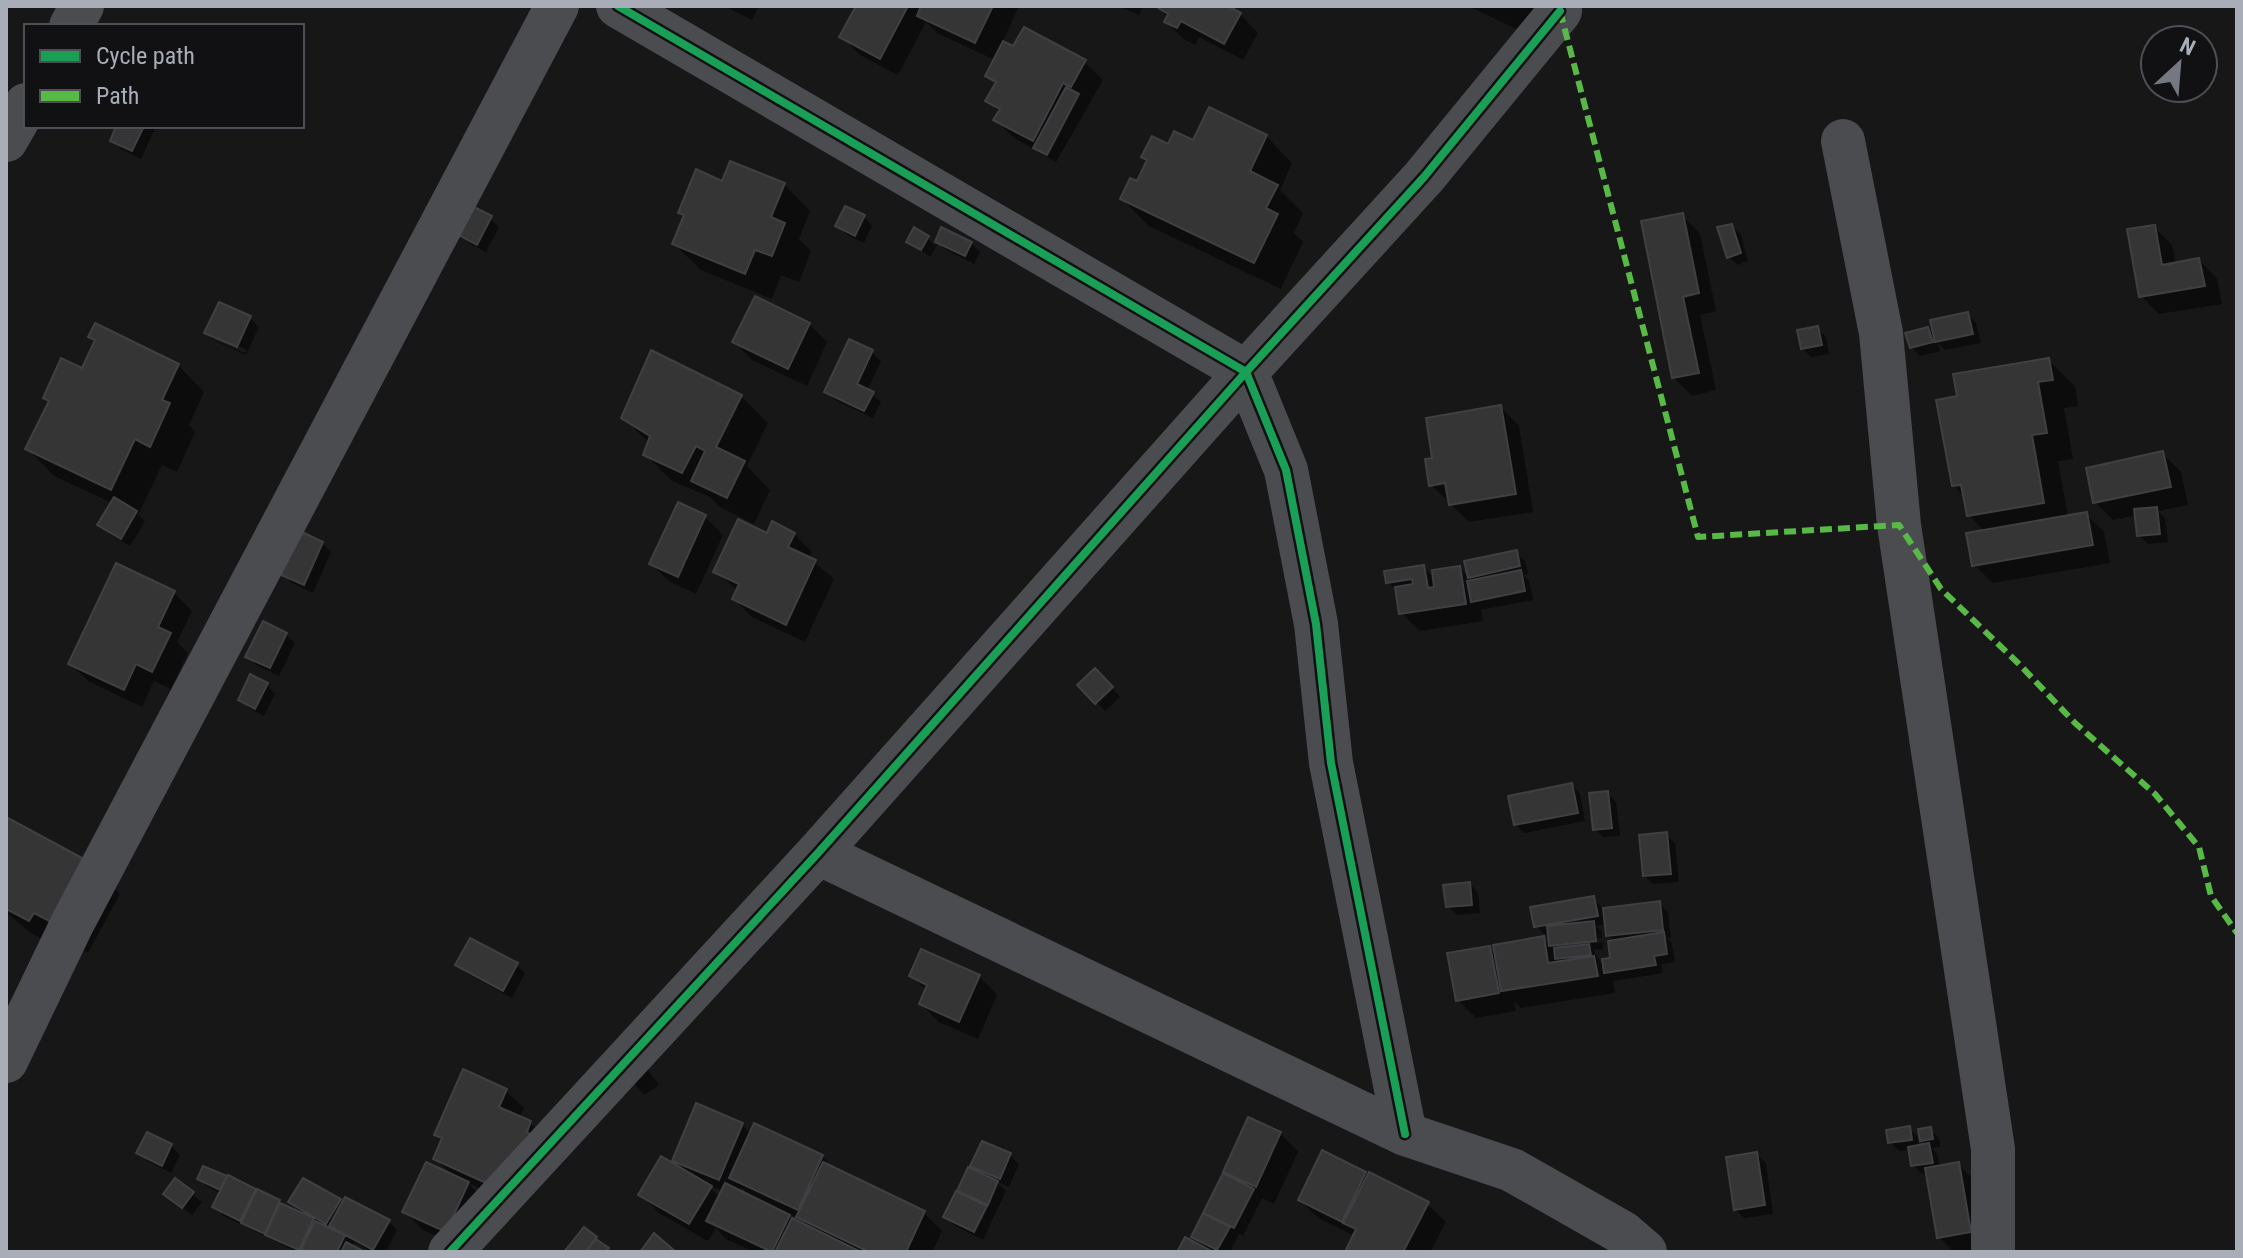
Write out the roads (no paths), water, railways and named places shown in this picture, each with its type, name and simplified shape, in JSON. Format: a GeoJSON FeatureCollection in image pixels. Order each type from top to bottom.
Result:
{"type":"FeatureCollection","features":[{"type":"Feature","properties":{"kind":"street"},"geometry":{"type":"LineString","coordinates":[[72,24],[82,6]]}},
{"type":"Feature","properties":{"kind":"street"},"geometry":{"type":"LineString","coordinates":[[6,1061],[80,910],[557,6]]}},
{"type":"Feature","properties":{"kind":"street"},"geometry":{"type":"LineString","coordinates":[[618,6],[1246,372],[1286,470],[1316,624],[1331,763],[1405,1134]]}},
{"type":"Feature","properties":{"kind":"street"},"geometry":{"type":"LineString","coordinates":[[450,1252],[818,853],[1424,177],[1560,11]]}},
{"type":"Feature","properties":{"kind":"street"},"geometry":{"type":"LineString","coordinates":[[6,140],[24,108]]}},
{"type":"Feature","properties":{"kind":"street"},"geometry":{"type":"LineString","coordinates":[[1843,141],[1881,333],[1899,525],[1993,1149],[1993,1252]]}},
{"type":"Feature","properties":{"kind":"street"},"geometry":{"type":"LineString","coordinates":[[818,853],[1405,1134],[1512,1170],[1623,1233],[1645,1252]]}}]}
